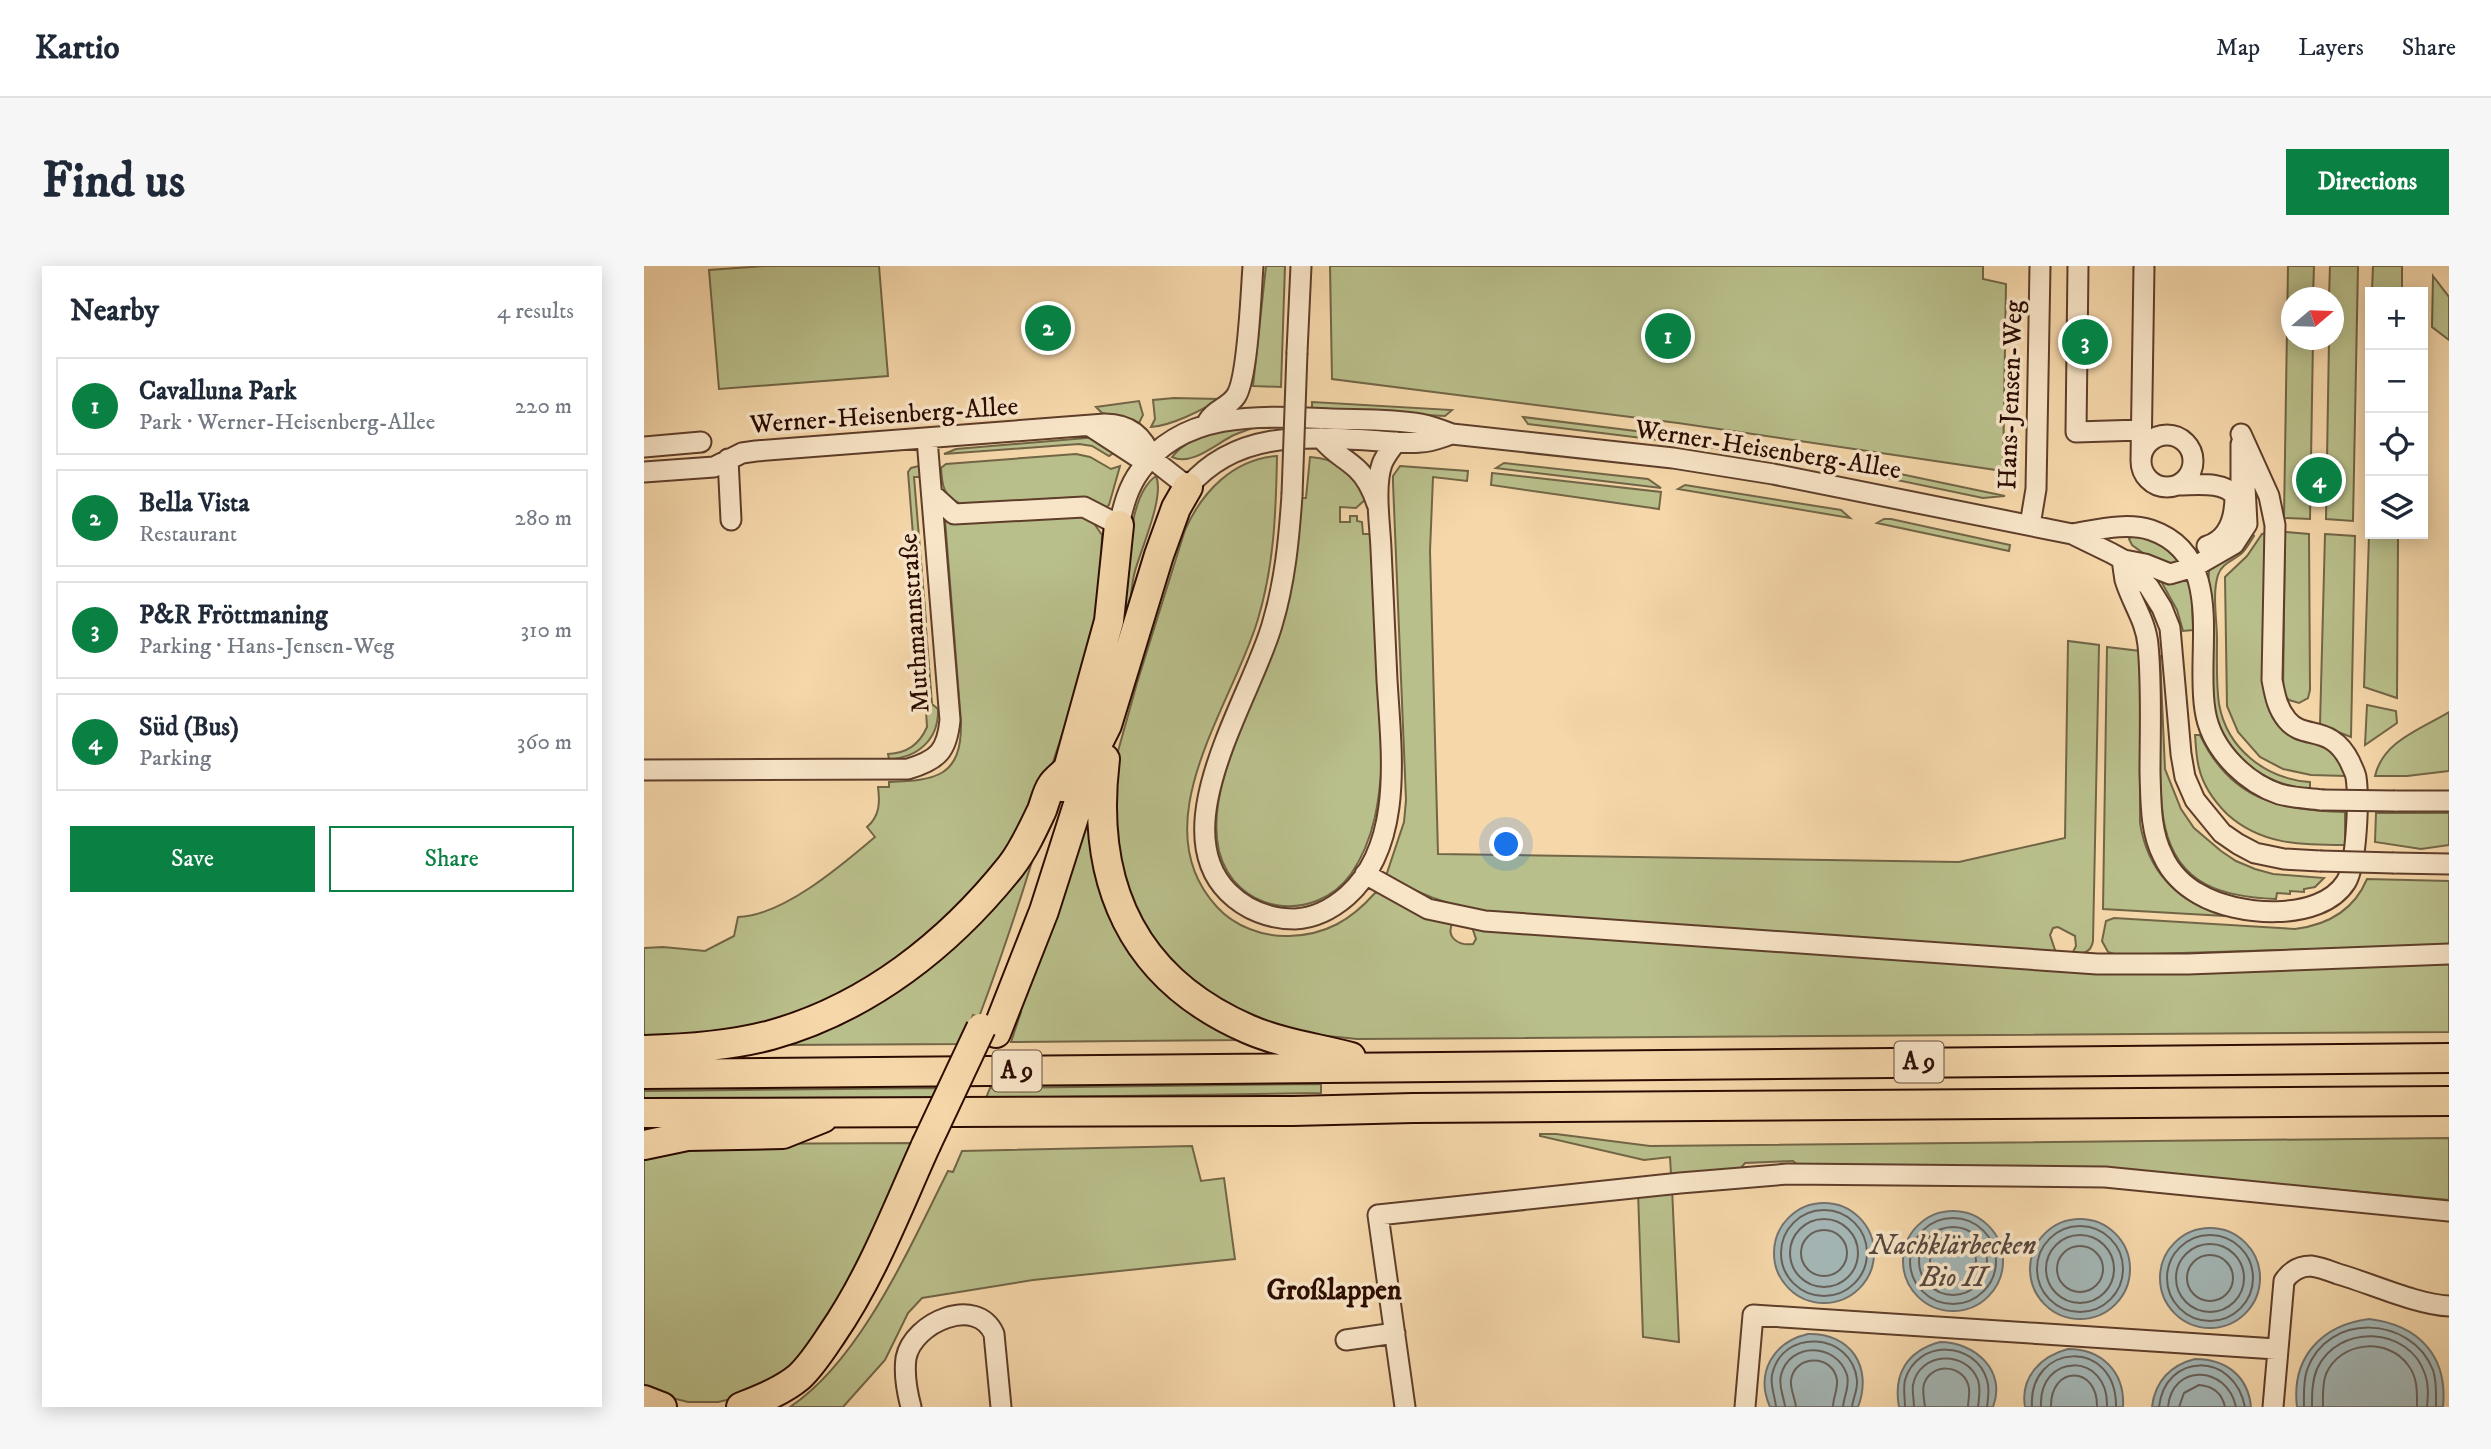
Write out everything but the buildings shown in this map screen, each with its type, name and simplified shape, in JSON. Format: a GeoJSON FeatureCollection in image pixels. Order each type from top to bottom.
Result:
{"type":"FeatureCollection","features":[{"type":"Feature","properties":{"kind":"highway"},"geometry":{"type":"LineString","coordinates":[[741,1407],[767,1397],[798,1377],[820,1352],[842,1321],[936,1145],[1044,911],[1097,745],[1107,725],[1156,564],[1176,508],[1188,487]]}},
{"type":"Feature","properties":{"kind":"highway"},"geometry":{"type":"LineString","coordinates":[[988,1031],[1023,930],[1109,621],[1119,525]]}},
{"type":"Feature","properties":{"kind":"highway"},"geometry":{"type":"LineString","coordinates":[[1107,725],[1101,824],[1105,856],[1112,887],[1123,914],[1153,962],[1191,997],[1250,1030],[1285,1042],[1390,1067]]}},
{"type":"Feature","properties":{"kind":"highway"},"geometry":{"type":"LineString","coordinates":[[644,1050],[684,1049],[771,1035],[842,1008],[885,983],[933,947],[987,895],[1014,863],[1031,834],[1052,784],[1067,770]]}},
{"type":"Feature","properties":{"kind":"highway","name":"A 9"},"geometry":{"type":"LineString","coordinates":[[644,1074],[2449,1058]]}},
{"type":"Feature","properties":{"kind":"highway","name":"A 9"},"geometry":{"type":"LineString","coordinates":[[644,1113],[2449,1101]]}},
{"type":"Feature","properties":{"kind":"highway"},"geometry":{"type":"LineString","coordinates":[[644,1144],[687,1136],[783,1134],[838,1113]]}},
{"type":"Feature","properties":{"kind":"highway"},"geometry":{"type":"LineString","coordinates":[[780,1407],[814,1385],[848,1341],[897,1255],[936,1145]]}},
{"type":"Feature","properties":{"kind":"highway"},"geometry":{"type":"LineString","coordinates":[[644,1400],[662,1407]]}},
{"type":"Feature","properties":{"kind":"street"},"geometry":{"type":"LineString","coordinates":[[1205,426],[1213,412],[1228,405],[1237,394],[1243,375],[1253,266]]}},
{"type":"Feature","properties":{"kind":"street"},"geometry":{"type":"LineString","coordinates":[[1301,266],[1292,495],[1286,566],[1272,626],[1227,737],[1209,793],[1205,815],[1208,857],[1223,887],[1236,900],[1250,908],[1280,918],[1312,917],[1326,911],[1353,891],[1374,859],[1382,835],[1390,788],[1391,758],[1379,509],[1382,462],[1396,442]]}},
{"type":"Feature","properties":{"kind":"street","name":"Hans-Jensen-Weg"},"geometry":{"type":"LineString","coordinates":[[2030,525],[2036,489],[2040,266]]}},
{"type":"Feature","properties":{"kind":"street"},"geometry":{"type":"LineString","coordinates":[[2078,266],[2076,432],[2141,430]]}},
{"type":"Feature","properties":{"kind":"street"},"geometry":{"type":"LineString","coordinates":[[2144,266],[2141,460],[2146,477],[2153,483],[2170,487],[2218,486],[2231,490],[2237,484]]}},
{"type":"Feature","properties":{"kind":"street","name":"Werner-Heisenberg-Allee"},"geometry":{"type":"LineString","coordinates":[[1119,525],[1140,471],[1166,446],[1205,426],[1227,419],[1274,416],[1422,424],[1452,434],[1553,443],[1723,466],[1871,492],[2072,534],[2122,559],[2149,587],[2162,608],[2170,628],[2185,777],[2194,800],[2222,833],[2255,853],[2284,859],[2449,864]]}},
{"type":"Feature","properties":{"kind":"street","name":"Werner-Heisenberg-Allee"},"geometry":{"type":"LineString","coordinates":[[644,472],[714,467],[742,453],[756,451],[1105,424],[1126,427],[1136,433],[1146,444],[1151,458],[1188,487],[1207,467],[1241,448],[1273,439],[1423,442],[1452,434]]}},
{"type":"Feature","properties":{"kind":"street"},"geometry":{"type":"LineString","coordinates":[[2141,460],[2147,444],[2153,438],[2169,434],[2178,436],[2190,448],[2194,465],[2191,473],[2179,485]]}},
{"type":"Feature","properties":{"kind":"street"},"geometry":{"type":"LineString","coordinates":[[2241,435],[2269,496],[2275,525],[2272,680],[2277,704],[2288,722],[2329,737],[2343,749],[2356,775],[2354,857],[2346,881],[2330,900],[2309,909],[2231,907],[2199,895],[2184,884],[2162,856],[2154,834],[2148,646],[2141,615],[2125,580],[2122,559],[2170,574],[2225,535],[2232,523],[2237,484],[2241,435]]}},
{"type":"Feature","properties":{"kind":"street"},"geometry":{"type":"LineString","coordinates":[[1321,438],[1333,453],[1358,470],[1371,489],[1379,509]]}},
{"type":"Feature","properties":{"kind":"street","name":"Muthmannstraße"},"geometry":{"type":"LineString","coordinates":[[644,770],[908,769],[926,763],[940,754],[948,739],[950,720],[927,439]]}},
{"type":"Feature","properties":{"kind":"street"},"geometry":{"type":"LineString","coordinates":[[644,447],[701,442]]}},
{"type":"Feature","properties":{"kind":"street"},"geometry":{"type":"LineString","coordinates":[[728,459],[731,520]]}},
{"type":"Feature","properties":{"kind":"street"},"geometry":{"type":"LineString","coordinates":[[932,494],[954,514],[1084,507],[1119,525]]}},
{"type":"Feature","properties":{"kind":"street","name":"Werner-Heisenberg-Allee"},"geometry":{"type":"LineString","coordinates":[[2072,534],[2113,527],[2150,530],[2169,539],[2190,560]]}},
{"type":"Feature","properties":{"kind":"street"},"geometry":{"type":"LineString","coordinates":[[2190,560],[2200,584],[2202,602],[2205,712],[2209,727],[2224,755],[2242,773],[2260,786],[2280,794],[2322,800],[2449,801]]}},
{"type":"Feature","properties":{"kind":"street"},"geometry":{"type":"LineString","coordinates":[[1365,874],[1428,909],[1485,921],[2097,964],[2188,964],[2449,954]]}},
{"type":"Feature","properties":{"kind":"street"},"geometry":{"type":"LineString","coordinates":[[1405,1407],[1378,1215],[1788,1174],[2105,1177],[2449,1211]]}},
{"type":"Feature","properties":{"kind":"street"},"geometry":{"type":"LineString","coordinates":[[2273,1407],[2284,1281],[2290,1273],[2312,1266],[2374,1284],[2433,1306],[2449,1306]]}},
{"type":"Feature","properties":{"kind":"street"},"geometry":{"type":"LineString","coordinates":[[911,1407],[906,1385],[906,1356],[919,1334],[930,1324],[947,1318],[970,1315],[982,1318],[990,1324],[994,1334],[1001,1407]]}},
{"type":"Feature","properties":{"kind":"street"},"geometry":{"type":"LineString","coordinates":[[1745,1407],[1753,1315],[2276,1349]]}},
{"type":"Feature","properties":{"kind":"street"},"geometry":{"type":"LineString","coordinates":[[1346,1340],[1395,1333]]}},
{"type":"Feature","properties":{"kind":"green space"},"geometry":{"type":"Polygon","coordinates":[[[765,266],[879,266],[888,376],[719,389],[709,270],[765,266]]]}},
{"type":"Feature","properties":{"kind":"green space"},"geometry":{"type":"Polygon","coordinates":[[[1266,266],[1285,266],[1281,387],[1253,386],[1266,266]]]}},
{"type":"Feature","properties":{"kind":"green space"},"geometry":{"type":"Polygon","coordinates":[[[1330,266],[1983,266],[1983,279],[2006,284],[2003,471],[1678,423],[1332,379],[1330,266]]]}},
{"type":"Feature","properties":{"kind":"green space"},"geometry":{"type":"Polygon","coordinates":[[[2288,266],[2314,266],[2313,287],[2288,287],[2288,266]]]}},
{"type":"Feature","properties":{"kind":"green space"},"geometry":{"type":"Polygon","coordinates":[[[2330,266],[2358,266],[2353,521],[2326,519],[2329,350],[2344,350],[2344,287],[2329,287],[2330,266]]]}},
{"type":"Feature","properties":{"kind":"green space"},"geometry":{"type":"Polygon","coordinates":[[[2373,266],[2402,266],[2402,287],[2372,287],[2373,266]]]}},
{"type":"Feature","properties":{"kind":"green space"},"geometry":{"type":"Polygon","coordinates":[[[2433,276],[2449,297],[2449,340],[2432,327],[2433,276]]]}},
{"type":"Feature","properties":{"kind":"green space"},"geometry":{"type":"Polygon","coordinates":[[[2287,350],[2313,350],[2310,519],[2284,518],[2287,350]]]}},
{"type":"Feature","properties":{"kind":"green space"},"geometry":{"type":"Polygon","coordinates":[[[1218,399],[1186,417],[1151,427],[1155,419],[1153,400],[1218,399]]]}},
{"type":"Feature","properties":{"kind":"green space"},"geometry":{"type":"Polygon","coordinates":[[[1139,401],[1143,415],[1139,423],[1102,413],[1096,407],[1139,401]]]}},
{"type":"Feature","properties":{"kind":"green space"},"geometry":{"type":"Polygon","coordinates":[[[1312,402],[1452,410],[1445,416],[1312,409],[1312,402]]]}},
{"type":"Feature","properties":{"kind":"green space"},"geometry":{"type":"Polygon","coordinates":[[[1523,417],[1684,437],[1815,459],[1815,464],[1683,443],[1528,424],[1523,417]]]}},
{"type":"Feature","properties":{"kind":"green space"},"geometry":{"type":"Polygon","coordinates":[[[1255,427],[1234,435],[1195,457],[1172,457],[1189,442],[1210,433],[1255,427]]]}},
{"type":"Feature","properties":{"kind":"green space"},"geometry":{"type":"Polygon","coordinates":[[[1092,438],[1115,452],[1109,456],[1092,446],[1079,444],[944,454],[956,449],[1092,438]]]}},
{"type":"Feature","properties":{"kind":"green space"},"geometry":{"type":"Polygon","coordinates":[[[1076,454],[1090,457],[1111,469],[1120,466],[1109,505],[1105,508],[1081,497],[961,504],[950,498],[943,485],[941,468],[946,464],[1076,454]]]}},
{"type":"Feature","properties":{"kind":"green space"},"geometry":{"type":"Polygon","coordinates":[[[1277,456],[1268,579],[1246,653],[1199,764],[1190,802],[1187,839],[1196,874],[1217,907],[1240,925],[1279,936],[1315,933],[1347,918],[1379,892],[1453,922],[1451,932],[1454,939],[1468,944],[1473,944],[1476,939],[1471,924],[2187,972],[2449,964],[2449,1032],[1357,1039],[1289,1032],[1218,1005],[1150,942],[1113,855],[1115,762],[1137,683],[1185,530],[1192,516],[1210,491],[1233,471],[1246,463],[1277,456]]]}},
{"type":"Feature","properties":{"kind":"green space"},"geometry":{"type":"Polygon","coordinates":[[[1310,457],[1338,464],[1368,497],[1356,508],[1340,507],[1340,522],[1350,522],[1350,516],[1357,516],[1357,521],[1362,522],[1363,534],[1372,534],[1381,773],[1371,832],[1351,874],[1335,890],[1317,901],[1297,906],[1277,905],[1258,899],[1241,888],[1228,872],[1219,851],[1216,823],[1228,763],[1266,671],[1285,614],[1300,498],[1306,498],[1310,457]]]}},
{"type":"Feature","properties":{"kind":"green space"},"geometry":{"type":"Polygon","coordinates":[[[1504,463],[1648,479],[1661,488],[1496,468],[1504,463]]]}},
{"type":"Feature","properties":{"kind":"green space"},"geometry":{"type":"Polygon","coordinates":[[[1850,463],[2005,496],[1983,498],[1849,470],[1850,463]]]}},
{"type":"Feature","properties":{"kind":"green space"},"geometry":{"type":"Polygon","coordinates":[[[919,466],[921,477],[914,477],[926,622],[920,623],[908,472],[919,466]]]}},
{"type":"Feature","properties":{"kind":"green space"},"geometry":{"type":"Polygon","coordinates":[[[1400,466],[1468,471],[1467,481],[1433,477],[1430,551],[1438,854],[1959,862],[2065,838],[2068,641],[2099,645],[2093,941],[2090,948],[2083,953],[2072,954],[2076,946],[2075,936],[2058,927],[2053,928],[2050,935],[2056,953],[1483,911],[1433,898],[1386,876],[1404,822],[1406,800],[1393,483],[1393,476],[1400,466]]]}},
{"type":"Feature","properties":{"kind":"green space"},"geometry":{"type":"Polygon","coordinates":[[[1492,473],[1661,492],[1659,509],[1491,485],[1492,473]]]}},
{"type":"Feature","properties":{"kind":"green space"},"geometry":{"type":"Polygon","coordinates":[[[1156,476],[1158,485],[1155,509],[1134,576],[1129,615],[1124,616],[1133,521],[1138,502],[1156,476]]]}},
{"type":"Feature","properties":{"kind":"green space"},"geometry":{"type":"Polygon","coordinates":[[[1685,485],[1841,510],[1850,518],[1678,489],[1685,485]]]}},
{"type":"Feature","properties":{"kind":"green space"},"geometry":{"type":"Polygon","coordinates":[[[1081,516],[1093,522],[1102,535],[1097,617],[1050,771],[987,884],[879,978],[778,1026],[644,1045],[644,948],[705,951],[734,936],[738,917],[774,908],[792,899],[829,874],[875,837],[867,827],[878,809],[878,787],[889,787],[889,782],[932,777],[951,765],[957,755],[961,722],[945,520],[1081,516]]]}},
{"type":"Feature","properties":{"kind":"green space"},"geometry":{"type":"Polygon","coordinates":[[[1884,519],[2010,545],[2009,551],[1877,523],[1884,519]]]}},
{"type":"Feature","properties":{"kind":"green space"},"geometry":{"type":"Polygon","coordinates":[[[2285,532],[2309,534],[2310,690],[2308,698],[2299,703],[2289,700],[2283,694],[2285,532]]]}},
{"type":"Feature","properties":{"kind":"green space"},"geometry":{"type":"Polygon","coordinates":[[[2251,533],[2254,536],[2247,547],[2222,568],[2216,582],[2219,704],[2230,735],[2251,759],[2278,775],[2310,782],[2310,789],[2277,781],[2248,764],[2225,740],[2213,707],[2209,571],[2251,533]]]}},
{"type":"Feature","properties":{"kind":"green space"},"geometry":{"type":"Polygon","coordinates":[[[2268,533],[2264,689],[2324,740],[2341,764],[2345,776],[2311,775],[2283,769],[2260,757],[2238,732],[2227,706],[2225,577],[2247,556],[2262,534],[2268,533]]]}},
{"type":"Feature","properties":{"kind":"green space"},"geometry":{"type":"Polygon","coordinates":[[[2325,534],[2355,536],[2351,737],[2320,725],[2325,534]]]}},
{"type":"Feature","properties":{"kind":"green space"},"geometry":{"type":"Polygon","coordinates":[[[2132,536],[2159,544],[2179,563],[2161,566],[2132,545],[2129,539],[2132,536]]]}},
{"type":"Feature","properties":{"kind":"green space"},"geometry":{"type":"Polygon","coordinates":[[[2369,539],[2398,539],[2397,698],[2364,687],[2369,539]]]}},
{"type":"Feature","properties":{"kind":"green space"},"geometry":{"type":"Polygon","coordinates":[[[2188,576],[2193,630],[2183,631],[2177,610],[2162,583],[2163,580],[2188,576]]]}},
{"type":"Feature","properties":{"kind":"green space"},"geometry":{"type":"Polygon","coordinates":[[[926,628],[932,704],[938,709],[935,729],[931,738],[918,751],[889,759],[888,754],[907,750],[916,743],[927,727],[921,629],[926,628]]]}},
{"type":"Feature","properties":{"kind":"green space"},"geometry":{"type":"Polygon","coordinates":[[[2107,647],[2140,651],[2140,823],[2150,857],[2158,871],[2180,894],[2193,903],[2225,916],[2103,909],[2107,647]]]}},
{"type":"Feature","properties":{"kind":"green space"},"geometry":{"type":"Polygon","coordinates":[[[2157,656],[2160,656],[2165,769],[2181,809],[2194,828],[2236,861],[2273,874],[2324,878],[2315,887],[2304,889],[2304,892],[2277,893],[2276,899],[2239,895],[2206,884],[2192,875],[2181,863],[2171,847],[2162,808],[2157,656]]]}},
{"type":"Feature","properties":{"kind":"green space"},"geometry":{"type":"Polygon","coordinates":[[[2367,705],[2396,711],[2397,723],[2365,745],[2367,705]]]}},
{"type":"Feature","properties":{"kind":"green space"},"geometry":{"type":"Polygon","coordinates":[[[2449,712],[2449,771],[2407,776],[2375,776],[2386,754],[2404,737],[2449,712]]]}},
{"type":"Feature","properties":{"kind":"green space"},"geometry":{"type":"Polygon","coordinates":[[[2195,735],[2200,735],[2212,757],[2226,774],[2259,797],[2298,808],[2345,812],[2345,845],[2282,841],[2254,832],[2240,824],[2222,809],[2206,787],[2198,764],[2195,735]]]}},
{"type":"Feature","properties":{"kind":"green space"},"geometry":{"type":"Polygon","coordinates":[[[1092,794],[1103,890],[1238,1040],[1011,1042],[1021,1012],[1015,1009],[1092,794]]]}},
{"type":"Feature","properties":{"kind":"green space"},"geometry":{"type":"Polygon","coordinates":[[[2376,813],[2449,813],[2449,845],[2421,849],[2375,842],[2376,813]]]}},
{"type":"Feature","properties":{"kind":"green space"},"geometry":{"type":"Polygon","coordinates":[[[1045,819],[979,1017],[973,1015],[961,1044],[777,1045],[881,994],[1045,819]]]}},
{"type":"Feature","properties":{"kind":"green space"},"geometry":{"type":"Polygon","coordinates":[[[2367,879],[2449,881],[2449,945],[2117,955],[2108,952],[2102,941],[2106,921],[2114,918],[2295,929],[2307,927],[2328,920],[2347,907],[2367,879]]]}},
{"type":"Feature","properties":{"kind":"green space"},"geometry":{"type":"Polygon","coordinates":[[[1321,1084],[1321,1093],[986,1098],[990,1088],[1321,1084]]]}},
{"type":"Feature","properties":{"kind":"green space"},"geometry":{"type":"Polygon","coordinates":[[[941,1088],[938,1098],[644,1098],[644,1091],[941,1088]]]}},
{"type":"Feature","properties":{"kind":"green space"},"geometry":{"type":"Polygon","coordinates":[[[1540,1134],[1650,1146],[2449,1138],[2449,1200],[2123,1170],[1799,1166],[1793,1161],[1745,1163],[1740,1169],[1671,1174],[1670,1157],[1644,1160],[1540,1134]]]}},
{"type":"Feature","properties":{"kind":"green space"},"geometry":{"type":"Polygon","coordinates":[[[918,1143],[864,1259],[802,1360],[745,1396],[718,1402],[688,1402],[644,1391],[644,1154],[695,1144],[918,1143]]]}},
{"type":"Feature","properties":{"kind":"green space"},"geometry":{"type":"Polygon","coordinates":[[[1192,1146],[1201,1181],[1224,1178],[1235,1259],[1033,1280],[922,1298],[908,1313],[885,1360],[843,1407],[790,1407],[816,1386],[861,1331],[900,1266],[948,1171],[953,1172],[962,1151],[1192,1146]]]}},
{"type":"Feature","properties":{"kind":"green space"},"geometry":{"type":"Polygon","coordinates":[[[1672,1188],[1679,1342],[1643,1337],[1638,1192],[1672,1188]]]}},
{"type":"Feature","properties":{"kind":"water","name":"Nachklärbecken Bio II"},"geometry":{"type":"Polygon","coordinates":[[[1824,1203],[1843,1207],[1859,1218],[1870,1234],[1874,1253],[1870,1272],[1859,1288],[1843,1299],[1824,1303],[1805,1299],[1789,1288],[1778,1272],[1774,1253],[1778,1234],[1789,1218],[1805,1207],[1824,1203]]]}},
{"type":"Feature","properties":{"kind":"water","name":"Nachklärbecken Bio II"},"geometry":{"type":"Polygon","coordinates":[[[1953,1211],[1972,1215],[1988,1226],[1999,1242],[2003,1261],[1999,1280],[1988,1296],[1972,1307],[1953,1311],[1934,1307],[1918,1296],[1907,1280],[1903,1261],[1907,1242],[1918,1226],[1934,1215],[1953,1211]]]}},
{"type":"Feature","properties":{"kind":"water","name":"Nachklärbecken Bio II"},"geometry":{"type":"Polygon","coordinates":[[[2080,1219],[2099,1223],[2115,1234],[2126,1250],[2130,1269],[2126,1288],[2115,1304],[2099,1315],[2080,1319],[2061,1315],[2045,1304],[2034,1288],[2030,1269],[2034,1250],[2045,1234],[2061,1223],[2080,1219]]]}},
{"type":"Feature","properties":{"kind":"water"},"geometry":{"type":"Polygon","coordinates":[[[2210,1228],[2229,1232],[2245,1243],[2256,1259],[2260,1278],[2256,1297],[2245,1313],[2229,1324],[2210,1328],[2191,1324],[2175,1313],[2164,1297],[2160,1278],[2164,1259],[2175,1243],[2191,1232],[2210,1228]]]}},
{"type":"Feature","properties":{"kind":"water"},"geometry":{"type":"Polygon","coordinates":[[[2369,1319],[2402,1328],[2427,1346],[2441,1373],[2443,1407],[2297,1407],[2299,1373],[2313,1346],[2337,1328],[2369,1319]]]}},
{"type":"Feature","properties":{"kind":"water","name":"Nachklärbecken Bio II"},"geometry":{"type":"Polygon","coordinates":[[[1808,1334],[1836,1339],[1855,1355],[1863,1379],[1858,1407],[1770,1407],[1765,1382],[1770,1361],[1785,1344],[1808,1334]]]}},
{"type":"Feature","properties":{"kind":"water","name":"Nachklärbecken Bio II"},"geometry":{"type":"Polygon","coordinates":[[[1940,1342],[1965,1347],[1984,1361],[1995,1381],[1993,1407],[1899,1407],[1898,1384],[1905,1366],[1919,1351],[1940,1342]]]}},
{"type":"Feature","properties":{"kind":"water","name":"Nachklärbecken Bio II"},"geometry":{"type":"Polygon","coordinates":[[[2068,1349],[2091,1353],[2109,1365],[2120,1383],[2123,1407],[2025,1407],[2026,1386],[2034,1369],[2049,1357],[2068,1349]]]}},
{"type":"Feature","properties":{"kind":"water"},"geometry":{"type":"Polygon","coordinates":[[[2195,1359],[2216,1362],[2234,1371],[2245,1386],[2251,1407],[2152,1407],[2157,1389],[2166,1376],[2179,1365],[2195,1359]]]}},
{"type":"Feature","properties":{"kind":"place","name":"Bella Vista"},"geometry":{"type":"Point","coordinates":[1048,328]}},
{"type":"Feature","properties":{"kind":"place","name":"Cavalluna Park"},"geometry":{"type":"Point","coordinates":[1668,336]}},
{"type":"Feature","properties":{"kind":"place","name":"P&R Fröttmaning"},"geometry":{"type":"Point","coordinates":[2085,342]}},
{"type":"Feature","properties":{"kind":"place","name":"Süd (Bus)"},"geometry":{"type":"Point","coordinates":[2319,480]}},
{"type":"Feature","properties":{"kind":"district","name":"Großlappen"},"geometry":{"type":"Point","coordinates":[1334,1290]}}]}
